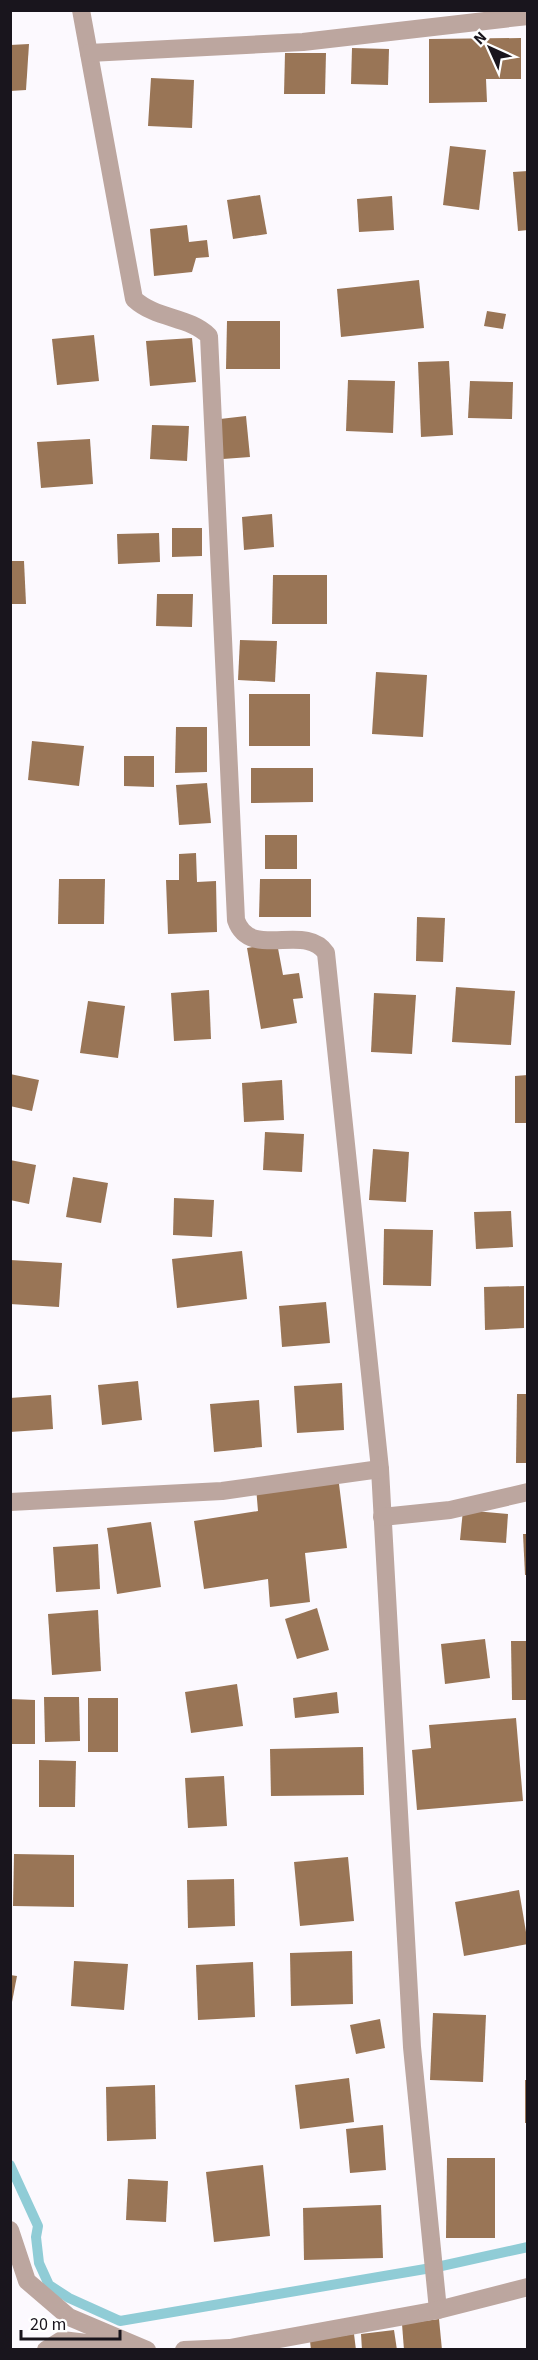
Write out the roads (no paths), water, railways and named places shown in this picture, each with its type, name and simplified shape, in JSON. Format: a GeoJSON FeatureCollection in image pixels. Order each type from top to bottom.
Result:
{"type":"FeatureCollection","features":[{"type":"Feature","properties":{"kind":"street"},"geometry":{"type":"LineString","coordinates":[[81,10],[134,299],[148,310],[201,328],[209,336],[236,920],[240,931],[254,939],[311,942],[324,949],[326,953],[380,1469],[412,2047],[438,2310]]}},
{"type":"Feature","properties":{"kind":"street"},"geometry":{"type":"LineString","coordinates":[[89,53],[303,42],[528,16]]}},
{"type":"Feature","properties":{"kind":"street"},"geometry":{"type":"LineString","coordinates":[[10,1502],[222,1491],[380,1469]]}},
{"type":"Feature","properties":{"kind":"street"},"geometry":{"type":"LineString","coordinates":[[382,1517],[450,1510],[528,1492]]}},
{"type":"Feature","properties":{"kind":"street"},"geometry":{"type":"LineString","coordinates":[[10,2230],[27,2281],[69,2317],[147,2349]]}},
{"type":"Feature","properties":{"kind":"street"},"geometry":{"type":"LineString","coordinates":[[184,2349],[230,2348],[438,2310],[528,2287]]}},
{"type":"Feature","properties":{"kind":"street"},"geometry":{"type":"LineString","coordinates":[[46,2349],[62,2340],[139,2349]]}},
{"type":"Feature","properties":{"kind":"waterway"},"geometry":{"type":"LineString","coordinates":[[10,2165],[38,2226],[36,2237],[39,2263],[49,2285],[69,2298],[120,2321],[437,2267],[528,2247]]}}]}
